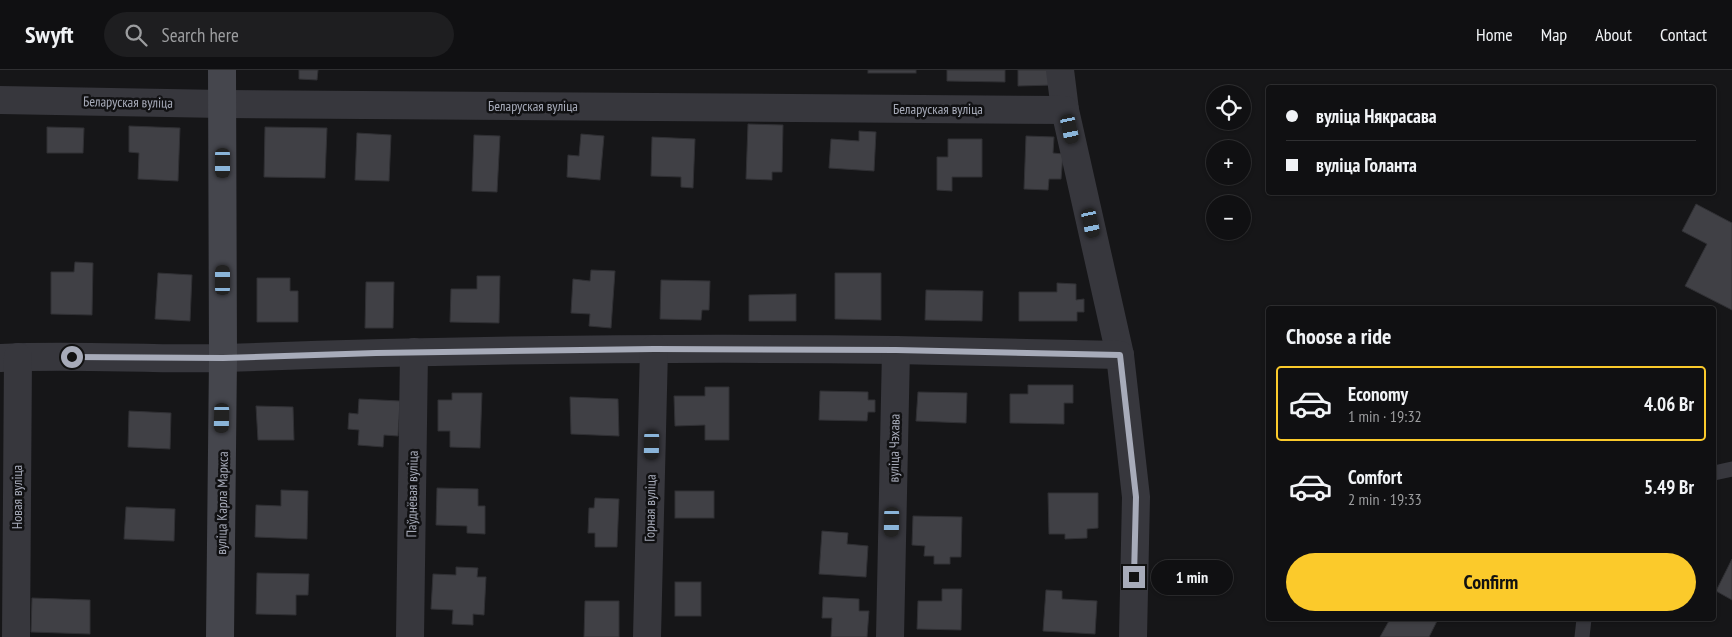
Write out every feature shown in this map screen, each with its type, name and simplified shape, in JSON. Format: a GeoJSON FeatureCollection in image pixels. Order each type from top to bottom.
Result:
{"type":"FeatureCollection","features":[{"type":"Feature","properties":{"kind":"street","name":"вуліца Карла Маркса"},"geometry":{"type":"LineString","coordinates":[[220,637],[223,358],[222,70]]}},
{"type":"Feature","properties":{"kind":"street"},"geometry":{"type":"LineString","coordinates":[[1060,70],[1065,110],[1120,355],[1136,497],[1133,637]]}},
{"type":"Feature","properties":{"kind":"street","name":"Беларуская вуліца"},"geometry":{"type":"LineString","coordinates":[[0,100],[223,104],[1065,110]]}},
{"type":"Feature","properties":{"kind":"street"},"geometry":{"type":"LineString","coordinates":[[9,358],[223,358],[414,352],[654,349],[896,350],[1120,355]]}},
{"type":"Feature","properties":{"kind":"street","name":"Горная вуліца"},"geometry":{"type":"LineString","coordinates":[[647,637],[654,349]]}},
{"type":"Feature","properties":{"kind":"street","name":"вуліца Чэхава"},"geometry":{"type":"LineString","coordinates":[[890,637],[896,350]]}},
{"type":"Feature","properties":{"kind":"street","name":"Паўднёвая вуліца"},"geometry":{"type":"LineString","coordinates":[[410,637],[414,352]]}},
{"type":"Feature","properties":{"kind":"street","name":"Новая вуліца"},"geometry":{"type":"LineString","coordinates":[[9,358],[16,637]]}},
{"type":"Feature","properties":{"kind":"lane"},"geometry":{"type":"LineString","coordinates":[[1716,473],[1732,469]]}},
{"type":"Feature","properties":{"kind":"lane"},"geometry":{"type":"LineString","coordinates":[[1582,637],[1584,621]]}},
{"type":"Feature","properties":{"kind":"building"},"geometry":{"type":"Polygon","coordinates":[[[299,70],[318,70],[317,80],[299,79],[299,70]]]}},
{"type":"Feature","properties":{"kind":"building"},"geometry":{"type":"Polygon","coordinates":[[[868,70],[916,70],[916,73],[868,73],[868,70]]]}},
{"type":"Feature","properties":{"kind":"building"},"geometry":{"type":"Polygon","coordinates":[[[947,70],[1005,70],[1005,82],[947,81],[947,70]]]}},
{"type":"Feature","properties":{"kind":"building"},"geometry":{"type":"Polygon","coordinates":[[[1018,70],[1054,70],[1054,85],[1018,86],[1018,70]]]}},
{"type":"Feature","properties":{"kind":"building"},"geometry":{"type":"Polygon","coordinates":[[[748,124],[783,125],[782,172],[772,172],[772,180],[746,179],[748,124]]]}},
{"type":"Feature","properties":{"kind":"building"},"geometry":{"type":"Polygon","coordinates":[[[129,126],[180,128],[178,181],[138,179],[139,153],[129,152],[129,126]]]}},
{"type":"Feature","properties":{"kind":"building"},"geometry":{"type":"Polygon","coordinates":[[[47,127],[84,128],[83,153],[47,153],[47,127]]]}},
{"type":"Feature","properties":{"kind":"building"},"geometry":{"type":"Polygon","coordinates":[[[265,127],[327,128],[325,178],[264,177],[265,127]]]}},
{"type":"Feature","properties":{"kind":"building"},"geometry":{"type":"Polygon","coordinates":[[[859,131],[876,132],[874,171],[829,168],[831,139],[859,141],[859,131]]]}},
{"type":"Feature","properties":{"kind":"building"},"geometry":{"type":"Polygon","coordinates":[[[357,133],[391,135],[389,181],[355,180],[357,133]]]}},
{"type":"Feature","properties":{"kind":"building"},"geometry":{"type":"Polygon","coordinates":[[[581,134],[604,136],[600,180],[567,177],[568,155],[579,156],[581,134]]]}},
{"type":"Feature","properties":{"kind":"building"},"geometry":{"type":"Polygon","coordinates":[[[474,135],[500,136],[497,192],[472,191],[474,135]]]}},
{"type":"Feature","properties":{"kind":"building"},"geometry":{"type":"Polygon","coordinates":[[[1026,136],[1054,137],[1053,153],[1063,154],[1061,179],[1049,179],[1048,190],[1024,189],[1026,136]]]}},
{"type":"Feature","properties":{"kind":"building"},"geometry":{"type":"Polygon","coordinates":[[[652,137],[695,139],[693,188],[681,187],[681,177],[651,176],[652,137]]]}},
{"type":"Feature","properties":{"kind":"building"},"geometry":{"type":"Polygon","coordinates":[[[948,139],[982,139],[982,177],[952,177],[952,191],[937,190],[937,157],[948,157],[948,139]]]}},
{"type":"Feature","properties":{"kind":"building"},"geometry":{"type":"Polygon","coordinates":[[[1696,204],[1732,223],[1732,310],[1685,286],[1707,244],[1682,231],[1696,204]]]}},
{"type":"Feature","properties":{"kind":"building"},"geometry":{"type":"Polygon","coordinates":[[[75,262],[93,263],[92,315],[51,314],[51,272],[74,272],[75,262]]]}},
{"type":"Feature","properties":{"kind":"building"},"geometry":{"type":"Polygon","coordinates":[[[591,270],[615,271],[611,328],[589,326],[590,314],[571,313],[573,279],[590,281],[591,270]]]}},
{"type":"Feature","properties":{"kind":"building"},"geometry":{"type":"Polygon","coordinates":[[[158,273],[192,275],[190,321],[155,319],[158,273]]]}},
{"type":"Feature","properties":{"kind":"building"},"geometry":{"type":"Polygon","coordinates":[[[835,273],[881,273],[881,320],[835,319],[835,273]]]}},
{"type":"Feature","properties":{"kind":"building"},"geometry":{"type":"Polygon","coordinates":[[[477,276],[500,276],[499,323],[450,322],[451,289],[477,289],[477,276]]]}},
{"type":"Feature","properties":{"kind":"building"},"geometry":{"type":"Polygon","coordinates":[[[257,278],[290,278],[290,291],[298,291],[298,322],[257,322],[257,278]]]}},
{"type":"Feature","properties":{"kind":"building"},"geometry":{"type":"Polygon","coordinates":[[[661,280],[710,281],[709,310],[702,310],[701,320],[660,319],[661,280]]]}},
{"type":"Feature","properties":{"kind":"building"},"geometry":{"type":"Polygon","coordinates":[[[366,282],[394,282],[393,328],[365,328],[366,282]]]}},
{"type":"Feature","properties":{"kind":"building"},"geometry":{"type":"Polygon","coordinates":[[[1057,283],[1076,284],[1076,300],[1084,299],[1084,312],[1077,312],[1077,321],[1019,321],[1019,292],[1057,292],[1057,283]]]}},
{"type":"Feature","properties":{"kind":"building"},"geometry":{"type":"Polygon","coordinates":[[[926,290],[983,291],[982,321],[925,320],[926,290]]]}},
{"type":"Feature","properties":{"kind":"building"},"geometry":{"type":"Polygon","coordinates":[[[796,294],[796,321],[749,321],[749,295],[796,294]]]}},
{"type":"Feature","properties":{"kind":"building"},"geometry":{"type":"Polygon","coordinates":[[[1028,385],[1073,385],[1073,403],[1064,403],[1064,424],[1010,423],[1010,394],[1028,394],[1028,385]]]}},
{"type":"Feature","properties":{"kind":"building"},"geometry":{"type":"Polygon","coordinates":[[[705,387],[729,387],[729,440],[705,440],[705,425],[675,426],[674,396],[705,396],[705,387]]]}},
{"type":"Feature","properties":{"kind":"building"},"geometry":{"type":"Polygon","coordinates":[[[820,391],[868,392],[868,400],[875,400],[875,412],[868,412],[867,421],[819,420],[820,391]]]}},
{"type":"Feature","properties":{"kind":"building"},"geometry":{"type":"Polygon","coordinates":[[[918,392],[967,393],[966,423],[916,421],[918,392]]]}},
{"type":"Feature","properties":{"kind":"building"},"geometry":{"type":"Polygon","coordinates":[[[452,393],[482,393],[480,448],[450,447],[450,431],[438,431],[438,400],[452,400],[452,393]]]}},
{"type":"Feature","properties":{"kind":"building"},"geometry":{"type":"Polygon","coordinates":[[[570,397],[618,399],[619,436],[571,434],[570,397]]]}},
{"type":"Feature","properties":{"kind":"building"},"geometry":{"type":"Polygon","coordinates":[[[359,399],[400,401],[398,436],[384,435],[383,447],[358,445],[359,430],[348,429],[349,413],[358,414],[359,399]]]}},
{"type":"Feature","properties":{"kind":"building"},"geometry":{"type":"Polygon","coordinates":[[[256,406],[293,407],[294,440],[258,440],[256,406]]]}},
{"type":"Feature","properties":{"kind":"building"},"geometry":{"type":"Polygon","coordinates":[[[129,411],[171,413],[170,449],[128,447],[129,411]]]}},
{"type":"Feature","properties":{"kind":"building"},"geometry":{"type":"Polygon","coordinates":[[[437,488],[478,489],[478,506],[485,506],[485,534],[467,533],[467,526],[436,525],[437,488]]]}},
{"type":"Feature","properties":{"kind":"building"},"geometry":{"type":"Polygon","coordinates":[[[281,490],[308,491],[307,539],[255,537],[256,505],[281,506],[281,490]]]}},
{"type":"Feature","properties":{"kind":"building"},"geometry":{"type":"Polygon","coordinates":[[[675,491],[714,491],[714,518],[675,518],[675,491]]]}},
{"type":"Feature","properties":{"kind":"building"},"geometry":{"type":"Polygon","coordinates":[[[1048,493],[1098,493],[1098,528],[1087,529],[1087,538],[1065,539],[1065,534],[1049,534],[1048,493]]]}},
{"type":"Feature","properties":{"kind":"building"},"geometry":{"type":"Polygon","coordinates":[[[595,498],[619,499],[617,547],[595,547],[595,533],[588,533],[589,508],[594,508],[595,498]]]}},
{"type":"Feature","properties":{"kind":"building"},"geometry":{"type":"Polygon","coordinates":[[[126,507],[175,509],[174,541],[124,539],[126,507]]]}},
{"type":"Feature","properties":{"kind":"building"},"geometry":{"type":"Polygon","coordinates":[[[913,516],[962,517],[961,557],[950,557],[950,564],[934,564],[934,556],[924,556],[925,546],[912,545],[913,516]]]}},
{"type":"Feature","properties":{"kind":"building"},"geometry":{"type":"Polygon","coordinates":[[[822,531],[848,533],[847,544],[868,546],[866,577],[819,574],[822,531]]]}},
{"type":"Feature","properties":{"kind":"building"},"geometry":{"type":"Polygon","coordinates":[[[1732,559],[1732,600],[1716,591],[1732,559]]]}},
{"type":"Feature","properties":{"kind":"building"},"geometry":{"type":"Polygon","coordinates":[[[456,567],[478,568],[477,577],[486,577],[484,615],[473,614],[473,625],[452,624],[453,610],[431,609],[433,574],[456,575],[456,567]]]}},
{"type":"Feature","properties":{"kind":"building"},"geometry":{"type":"Polygon","coordinates":[[[257,573],[309,574],[308,595],[296,595],[296,615],[256,614],[257,573]]]}},
{"type":"Feature","properties":{"kind":"building"},"geometry":{"type":"Polygon","coordinates":[[[675,582],[701,582],[701,616],[675,616],[675,582]]]}},
{"type":"Feature","properties":{"kind":"building"},"geometry":{"type":"Polygon","coordinates":[[[942,589],[962,589],[961,630],[917,629],[918,601],[942,601],[942,589]]]}},
{"type":"Feature","properties":{"kind":"building"},"geometry":{"type":"Polygon","coordinates":[[[1046,590],[1062,591],[1062,599],[1097,601],[1095,634],[1043,631],[1046,590]]]}},
{"type":"Feature","properties":{"kind":"building"},"geometry":{"type":"Polygon","coordinates":[[[823,597],[859,599],[859,611],[869,611],[867,637],[831,637],[832,618],[822,618],[823,597]]]}},
{"type":"Feature","properties":{"kind":"building"},"geometry":{"type":"Polygon","coordinates":[[[32,598],[90,600],[90,634],[31,632],[32,598]]]}},
{"type":"Feature","properties":{"kind":"building"},"geometry":{"type":"Polygon","coordinates":[[[585,601],[619,601],[619,637],[584,637],[585,601]]]}},
{"type":"Feature","properties":{"kind":"building"},"geometry":{"type":"Polygon","coordinates":[[[1389,621],[1437,621],[1429,637],[1380,637],[1389,621]]]}},
{"type":"Feature","properties":{"kind":"route"},"geometry":{"type":"LineString","coordinates":[[72,357],[223,358],[280,355],[654,349],[896,350],[1120,355],[1136,497],[1134,577]]}}]}
